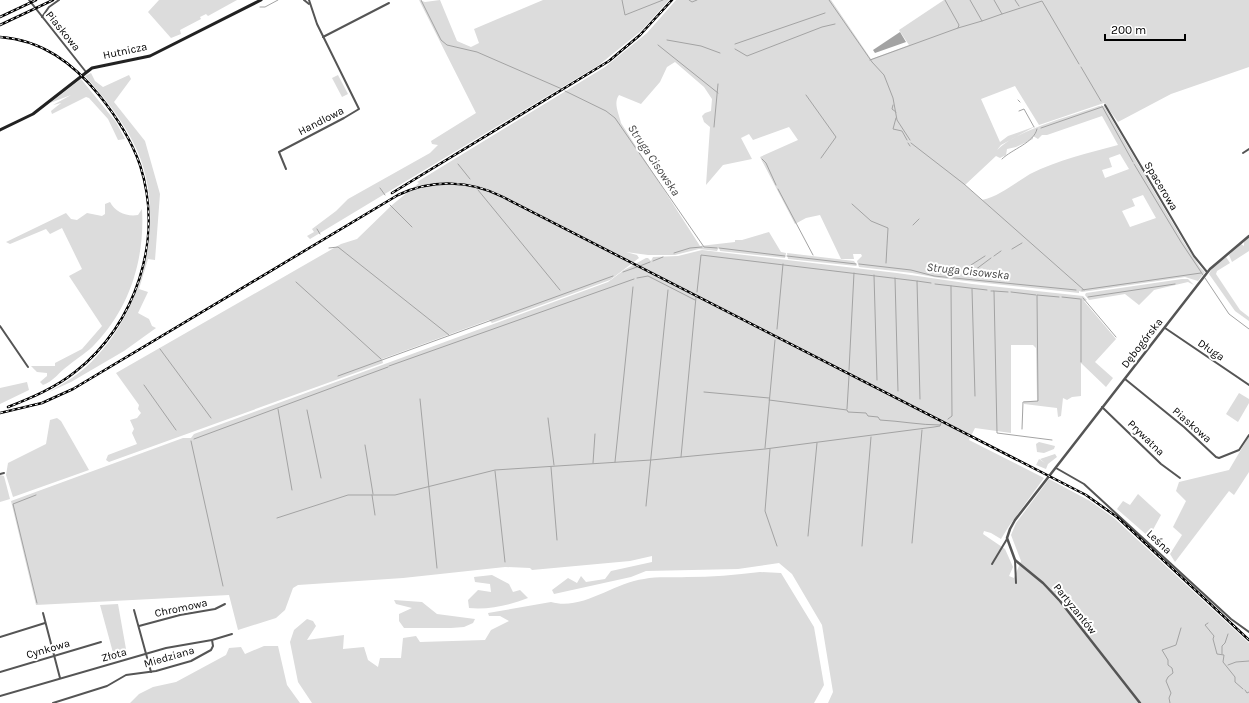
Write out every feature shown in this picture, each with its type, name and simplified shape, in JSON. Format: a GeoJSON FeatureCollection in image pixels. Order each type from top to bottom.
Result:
{"type":"FeatureCollection","features":[{"type":"Feature","properties":{"kind":"main road","name":"Hutnicza"},"geometry":{"type":"LineString","coordinates":[[0,130],[33,114],[86,72],[97,67],[150,56],[261,0]]}},
{"type":"Feature","properties":{"kind":"street","name":"Piaskowa"},"geometry":{"type":"LineString","coordinates":[[29,0],[86,72]]}},
{"type":"Feature","properties":{"kind":"street"},"geometry":{"type":"LineString","coordinates":[[42,18],[49,7],[59,0]]}},
{"type":"Feature","properties":{"kind":"street"},"geometry":{"type":"LineString","coordinates":[[304,0],[310,4]]}},
{"type":"Feature","properties":{"kind":"street","name":"Handlowa"},"geometry":{"type":"LineString","coordinates":[[286,170],[279,152],[359,109],[323,37],[309,0]]}},
{"type":"Feature","properties":{"kind":"street"},"geometry":{"type":"LineString","coordinates":[[323,37],[389,3]]}},
{"type":"Feature","properties":{"kind":"street","name":"Spacerowa"},"geometry":{"type":"LineString","coordinates":[[1105,105],[1194,256],[1207,272]]}},
{"type":"Feature","properties":{"kind":"street"},"geometry":{"type":"LineString","coordinates":[[1242,153],[1249,149]]}},
{"type":"Feature","properties":{"kind":"street","name":"Dębogórska"},"geometry":{"type":"LineString","coordinates":[[1056,468],[1207,272],[1214,264],[1249,236]]}},
{"type":"Feature","properties":{"kind":"street"},"geometry":{"type":"LineString","coordinates":[[0,326],[28,366]]}},
{"type":"Feature","properties":{"kind":"street","name":"Długa"},"geometry":{"type":"LineString","coordinates":[[1164,327],[1249,386]]}},
{"type":"Feature","properties":{"kind":"street","name":"Piaskowa"},"geometry":{"type":"LineString","coordinates":[[1124,378],[1184,427],[1216,457],[1219,458],[1240,449],[1249,435]]}},
{"type":"Feature","properties":{"kind":"street","name":"Prywatna"},"geometry":{"type":"LineString","coordinates":[[1102,407],[1161,464],[1180,478]]}},
{"type":"Feature","properties":{"kind":"street"},"geometry":{"type":"LineString","coordinates":[[992,564],[1008,538],[1013,523],[1056,468]]}},
{"type":"Feature","properties":{"kind":"street","name":"Leśna"},"geometry":{"type":"LineString","coordinates":[[1056,468],[1084,484],[1231,619],[1249,632]]}},
{"type":"Feature","properties":{"kind":"street"},"geometry":{"type":"LineString","coordinates":[[0,474],[4,473]]}},
{"type":"Feature","properties":{"kind":"street"},"geometry":{"type":"LineString","coordinates":[[1008,538],[1015,560],[1016,583]]}},
{"type":"Feature","properties":{"kind":"street","name":"Partyzantów"},"geometry":{"type":"LineString","coordinates":[[1015,560],[1043,583],[1060,601],[1140,703]]}},
{"type":"Feature","properties":{"kind":"street","name":"Chromowa"},"geometry":{"type":"LineString","coordinates":[[139,626],[180,615],[215,609],[225,604]]}},
{"type":"Feature","properties":{"kind":"street"},"geometry":{"type":"LineString","coordinates":[[134,610],[151,672]]}},
{"type":"Feature","properties":{"kind":"street"},"geometry":{"type":"LineString","coordinates":[[43,613],[60,678]]}},
{"type":"Feature","properties":{"kind":"street"},"geometry":{"type":"LineString","coordinates":[[0,637],[45,623]]}},
{"type":"Feature","properties":{"kind":"street","name":"Złota"},"geometry":{"type":"LineString","coordinates":[[0,696],[166,648],[212,640],[232,634]]}},
{"type":"Feature","properties":{"kind":"street","name":"Miedziana"},"geometry":{"type":"LineString","coordinates":[[53,703],[107,686],[126,675],[151,672],[179,665],[208,653],[213,648],[212,640]]}},
{"type":"Feature","properties":{"kind":"street","name":"Cynkowa"},"geometry":{"type":"LineString","coordinates":[[0,672],[102,642]]}},
{"type":"Feature","properties":{"kind":"shaded area"},"geometry":{"type":"Polygon","coordinates":[[[159,0],[237,0],[208,16],[206,14],[200,17],[201,19],[180,30],[181,34],[171,38],[148,12],[159,0]]]}},
{"type":"Feature","properties":{"kind":"shaded area"},"geometry":{"type":"Polygon","coordinates":[[[419,0],[425,2],[440,0],[457,41],[471,47],[479,43],[474,29],[543,0],[669,0],[641,31],[599,65],[310,239],[307,236],[314,232],[312,229],[336,211],[348,199],[430,153],[438,145],[432,144],[431,141],[476,113],[419,0]]]}},
{"type":"Feature","properties":{"kind":"shaded area"},"geometry":{"type":"Polygon","coordinates":[[[676,0],[831,0],[871,59],[909,45],[899,30],[944,0],[1249,0],[1249,67],[1171,94],[1118,122],[1104,103],[1039,125],[1015,86],[981,99],[1000,142],[1008,136],[1036,126],[1020,135],[1060,119],[1099,106],[1104,106],[1185,244],[1205,272],[1198,281],[1185,277],[1082,292],[1079,291],[1079,293],[939,278],[912,273],[859,267],[857,261],[862,256],[861,254],[853,254],[854,259],[841,259],[820,215],[806,218],[795,224],[760,157],[798,140],[789,127],[753,140],[749,134],[741,138],[752,159],[723,165],[706,185],[710,127],[704,122],[702,116],[711,111],[712,99],[704,87],[675,62],[667,67],[660,82],[641,104],[619,95],[616,105],[621,123],[700,246],[735,242],[735,240],[742,240],[769,232],[781,252],[786,253],[785,258],[720,251],[719,247],[717,251],[699,249],[675,255],[648,255],[626,252],[637,255],[639,258],[610,280],[492,323],[489,320],[382,359],[383,363],[109,462],[106,460],[108,455],[137,444],[132,433],[134,429],[130,420],[137,418],[141,413],[138,409],[139,405],[116,373],[341,244],[357,239],[392,205],[419,183],[417,182],[605,67],[647,33],[676,0]],[[1102,116],[1047,135],[1042,135],[1038,139],[1033,136],[1033,139],[1016,147],[1007,149],[1006,155],[1000,158],[996,156],[965,185],[982,200],[1001,192],[1030,174],[1051,165],[1073,157],[1118,145],[1102,116]],[[1014,138],[1001,145],[997,150],[1014,138]],[[1120,154],[1109,158],[1112,167],[1102,170],[1105,178],[1129,169],[1120,154]],[[1143,195],[1132,199],[1135,206],[1122,211],[1130,227],[1156,218],[1143,195]]]}},
{"type":"Feature","properties":{"kind":"shaded area"},"geometry":{"type":"Polygon","coordinates":[[[900,32],[906,42],[875,53],[873,50],[900,32]]]}},
{"type":"Feature","properties":{"kind":"shaded area"},"geometry":{"type":"Polygon","coordinates":[[[91,73],[95,81],[103,87],[129,75],[131,79],[114,102],[145,141],[160,194],[155,260],[148,259],[139,289],[148,292],[138,313],[149,319],[152,326],[156,328],[124,351],[71,382],[49,392],[86,367],[106,345],[123,320],[136,291],[145,261],[150,230],[149,199],[144,170],[133,142],[123,124],[105,99],[85,76],[91,73]]]}},
{"type":"Feature","properties":{"kind":"shaded area"},"geometry":{"type":"Polygon","coordinates":[[[338,75],[348,94],[342,97],[332,78],[338,75]]]}},
{"type":"Feature","properties":{"kind":"shaded area"},"geometry":{"type":"Polygon","coordinates":[[[81,79],[116,122],[125,139],[118,140],[108,119],[89,98],[86,97],[52,114],[51,111],[61,103],[53,105],[71,95],[50,103],[81,79]]]}},
{"type":"Feature","properties":{"kind":"shaded area"},"geometry":{"type":"Polygon","coordinates":[[[110,202],[118,211],[130,215],[138,215],[142,209],[141,246],[133,281],[118,315],[95,344],[53,379],[43,385],[40,382],[47,376],[47,373],[37,372],[31,366],[55,366],[55,363],[82,349],[102,326],[69,276],[82,269],[62,228],[50,234],[46,229],[10,244],[6,242],[66,213],[71,219],[77,220],[87,213],[102,216],[105,214],[105,204],[110,202]]]}},
{"type":"Feature","properties":{"kind":"shaded area"},"geometry":{"type":"Polygon","coordinates":[[[1249,237],[1249,251],[1232,262],[1229,255],[1241,244],[1244,246],[1244,242],[1249,237]]]}},
{"type":"Feature","properties":{"kind":"shaded area"},"geometry":{"type":"Polygon","coordinates":[[[702,250],[897,273],[972,284],[1083,296],[1087,300],[1084,301],[1116,339],[1095,362],[1113,378],[1106,387],[1081,363],[1081,396],[1072,397],[1067,400],[1063,398],[1061,416],[1058,417],[1057,408],[1024,404],[1024,401],[1037,401],[1036,348],[1033,345],[1011,345],[1011,433],[975,428],[969,440],[1044,478],[1001,539],[984,531],[983,534],[1005,549],[1013,567],[1009,576],[1014,578],[1021,561],[1011,535],[1016,523],[1049,479],[1090,501],[1114,518],[1249,643],[1249,703],[828,703],[833,692],[822,625],[792,574],[779,563],[738,569],[646,571],[631,577],[554,594],[552,590],[568,578],[577,583],[581,576],[586,582],[605,579],[611,571],[652,562],[652,556],[630,561],[532,570],[530,568],[505,567],[403,578],[298,585],[293,588],[285,610],[276,618],[238,630],[229,595],[36,605],[11,501],[183,438],[191,438],[194,434],[608,282],[624,270],[646,258],[651,261],[653,257],[678,256],[702,250]]]}},
{"type":"Feature","properties":{"kind":"shaded area"},"geometry":{"type":"Polygon","coordinates":[[[787,253],[854,261],[857,265],[788,259],[787,253]]]}},
{"type":"Feature","properties":{"kind":"shaded area"},"geometry":{"type":"Polygon","coordinates":[[[1226,257],[1230,263],[1217,271],[1216,274],[1240,310],[1249,317],[1249,321],[1235,311],[1209,274],[1213,267],[1226,257]]]}},
{"type":"Feature","properties":{"kind":"shaded area"},"geometry":{"type":"Polygon","coordinates":[[[1188,279],[1194,285],[1188,282],[1154,290],[1139,305],[1125,294],[1089,300],[1085,295],[1086,293],[1188,279]]]}},
{"type":"Feature","properties":{"kind":"shaded area"},"geometry":{"type":"Polygon","coordinates":[[[27,382],[29,390],[0,404],[0,388],[27,382]]]}},
{"type":"Feature","properties":{"kind":"shaded area"},"geometry":{"type":"Polygon","coordinates":[[[1239,393],[1249,399],[1249,403],[1238,422],[1226,414],[1239,393]]]}},
{"type":"Feature","properties":{"kind":"shaded area"},"geometry":{"type":"Polygon","coordinates":[[[57,418],[61,421],[89,470],[13,497],[6,475],[8,463],[46,444],[50,420],[57,418]]]}},
{"type":"Feature","properties":{"kind":"shaded area"},"geometry":{"type":"Polygon","coordinates":[[[1249,436],[1249,472],[1234,495],[1229,491],[1175,562],[1170,554],[1182,535],[1173,527],[1186,501],[1176,491],[1179,482],[1229,470],[1249,436]]]}},
{"type":"Feature","properties":{"kind":"shaded area"},"geometry":{"type":"Polygon","coordinates":[[[1039,442],[1055,446],[1054,449],[1044,453],[1037,452],[1036,444],[1039,442]]]}},
{"type":"Feature","properties":{"kind":"shaded area"},"geometry":{"type":"Polygon","coordinates":[[[1055,454],[1057,457],[1048,464],[1046,469],[1036,465],[1039,459],[1045,463],[1040,459],[1055,454]]]}},
{"type":"Feature","properties":{"kind":"shaded area"},"geometry":{"type":"Polygon","coordinates":[[[0,475],[4,476],[10,499],[0,502],[0,475]]]}},
{"type":"Feature","properties":{"kind":"shaded area"},"geometry":{"type":"Polygon","coordinates":[[[1138,494],[1161,515],[1149,537],[1117,509],[1123,501],[1130,505],[1138,494]]]}},
{"type":"Feature","properties":{"kind":"shaded area"},"geometry":{"type":"Polygon","coordinates":[[[760,572],[781,573],[814,627],[824,685],[814,703],[312,703],[298,682],[290,642],[294,630],[307,619],[313,621],[316,626],[307,640],[344,635],[343,649],[364,647],[368,660],[378,667],[380,658],[401,658],[403,638],[416,636],[420,642],[485,640],[491,630],[509,621],[500,616],[489,616],[488,613],[551,602],[563,604],[574,603],[586,600],[632,582],[649,578],[714,576],[760,572]]]}},
{"type":"Feature","properties":{"kind":"shaded area"},"geometry":{"type":"Polygon","coordinates":[[[492,575],[509,584],[513,592],[520,590],[528,598],[499,606],[469,608],[468,600],[478,590],[491,592],[490,584],[475,582],[474,577],[492,575]]]}},
{"type":"Feature","properties":{"kind":"shaded area"},"geometry":{"type":"Polygon","coordinates":[[[394,600],[422,602],[437,614],[475,619],[473,623],[464,627],[404,628],[399,621],[399,614],[412,608],[396,604],[394,600]]]}},
{"type":"Feature","properties":{"kind":"shaded area"},"geometry":{"type":"Polygon","coordinates":[[[118,604],[126,649],[120,652],[115,660],[100,605],[118,604]]]}},
{"type":"Feature","properties":{"kind":"shaded area"},"geometry":{"type":"Polygon","coordinates":[[[264,646],[278,646],[287,685],[300,703],[130,703],[139,694],[153,687],[176,682],[226,655],[229,648],[241,647],[245,654],[264,646]]]}},
{"type":"Feature","properties":{"kind":"waterway","name":"Struga Cisowska"},"geometry":{"type":"LineString","coordinates":[[260,7],[265,7],[278,0]]}},
{"type":"Feature","properties":{"kind":"waterway","name":"Struga Cisowska"},"geometry":{"type":"LineString","coordinates":[[421,0],[441,40],[447,45],[477,52],[562,89]]}},
{"type":"Feature","properties":{"kind":"waterway"},"geometry":{"type":"LineString","coordinates":[[622,0],[625,15],[663,0]]}},
{"type":"Feature","properties":{"kind":"waterway"},"geometry":{"type":"LineString","coordinates":[[689,0],[692,2],[697,0]]}},
{"type":"Feature","properties":{"kind":"waterway"},"geometry":{"type":"LineString","coordinates":[[829,0],[872,62],[884,75],[893,98],[897,120],[910,140]]}},
{"type":"Feature","properties":{"kind":"waterway"},"geometry":{"type":"LineString","coordinates":[[870,60],[958,28],[959,25],[945,0]]}},
{"type":"Feature","properties":{"kind":"waterway"},"geometry":{"type":"LineString","coordinates":[[970,0],[982,21],[1002,14]]}},
{"type":"Feature","properties":{"kind":"waterway"},"geometry":{"type":"LineString","coordinates":[[994,0],[1002,14],[1042,1],[1079,64]]}},
{"type":"Feature","properties":{"kind":"waterway"},"geometry":{"type":"LineString","coordinates":[[1015,0],[1019,6]]}},
{"type":"Feature","properties":{"kind":"waterway"},"geometry":{"type":"LineString","coordinates":[[735,44],[825,13]]}},
{"type":"Feature","properties":{"kind":"waterway"},"geometry":{"type":"LineString","coordinates":[[958,28],[982,21]]}},
{"type":"Feature","properties":{"kind":"waterway"},"geometry":{"type":"LineString","coordinates":[[735,49],[747,56],[822,27],[835,24]]}},
{"type":"Feature","properties":{"kind":"waterway"},"geometry":{"type":"LineString","coordinates":[[667,40],[701,46],[720,53]]}},
{"type":"Feature","properties":{"kind":"waterway"},"geometry":{"type":"LineString","coordinates":[[658,45],[718,93]]}},
{"type":"Feature","properties":{"kind":"waterway"},"geometry":{"type":"LineString","coordinates":[[1081,67],[1101,101]]}},
{"type":"Feature","properties":{"kind":"waterway"},"geometry":{"type":"LineString","coordinates":[[714,127],[718,84]]}},
{"type":"Feature","properties":{"kind":"waterway","name":"Struga Cisowska"},"geometry":{"type":"LineString","coordinates":[[565,91],[606,111],[615,118],[704,247],[717,248]]}},
{"type":"Feature","properties":{"kind":"waterway"},"geometry":{"type":"LineString","coordinates":[[806,95],[836,137],[821,158]]}},
{"type":"Feature","properties":{"kind":"waterway"},"geometry":{"type":"LineString","coordinates":[[893,105],[892,109],[896,112]]}},
{"type":"Feature","properties":{"kind":"waterway"},"geometry":{"type":"LineString","coordinates":[[1102,106],[1133,162]]}},
{"type":"Feature","properties":{"kind":"waterway"},"geometry":{"type":"LineString","coordinates":[[1041,128],[1102,107]]}},
{"type":"Feature","properties":{"kind":"waterway"},"geometry":{"type":"LineString","coordinates":[[1019,111],[1024,109],[1034,127]]}},
{"type":"Feature","properties":{"kind":"waterway"},"geometry":{"type":"LineString","coordinates":[[896,118],[893,129],[902,131],[907,140]]}},
{"type":"Feature","properties":{"kind":"waterway"},"geometry":{"type":"LineString","coordinates":[[1002,159],[1032,138],[1037,129]]}},
{"type":"Feature","properties":{"kind":"waterway"},"geometry":{"type":"LineString","coordinates":[[911,143],[964,184],[1084,290]]}},
{"type":"Feature","properties":{"kind":"waterway"},"geometry":{"type":"LineString","coordinates":[[762,159],[766,163],[776,185]]}},
{"type":"Feature","properties":{"kind":"waterway"},"geometry":{"type":"LineString","coordinates":[[458,164],[470,179]]}},
{"type":"Feature","properties":{"kind":"waterway"},"geometry":{"type":"LineString","coordinates":[[1134,164],[1181,242],[1203,275]]}},
{"type":"Feature","properties":{"kind":"waterway"},"geometry":{"type":"LineString","coordinates":[[380,188],[385,195]]}},
{"type":"Feature","properties":{"kind":"waterway"},"geometry":{"type":"LineString","coordinates":[[778,189],[813,255]]}},
{"type":"Feature","properties":{"kind":"waterway"},"geometry":{"type":"LineString","coordinates":[[478,190],[560,290]]}},
{"type":"Feature","properties":{"kind":"waterway"},"geometry":{"type":"LineString","coordinates":[[852,204],[871,221],[888,228],[886,263]]}},
{"type":"Feature","properties":{"kind":"waterway"},"geometry":{"type":"LineString","coordinates":[[390,205],[412,227]]}},
{"type":"Feature","properties":{"kind":"waterway"},"geometry":{"type":"LineString","coordinates":[[913,225],[919,219]]}},
{"type":"Feature","properties":{"kind":"waterway"},"geometry":{"type":"LineString","coordinates":[[317,229],[320,234]]}},
{"type":"Feature","properties":{"kind":"waterway"},"geometry":{"type":"LineString","coordinates":[[1012,249],[1022,243]]}},
{"type":"Feature","properties":{"kind":"waterway"},"geometry":{"type":"LineString","coordinates":[[329,248],[338,247],[449,335]]}},
{"type":"Feature","properties":{"kind":"waterway"},"geometry":{"type":"LineString","coordinates":[[674,253],[690,248],[702,247]]}},
{"type":"Feature","properties":{"kind":"waterway","name":"Struga Cisowska"},"geometry":{"type":"LineString","coordinates":[[719,248],[785,256]]}},
{"type":"Feature","properties":{"kind":"waterway"},"geometry":{"type":"LineString","coordinates":[[994,256],[1001,251]]}},
{"type":"Feature","properties":{"kind":"waterway"},"geometry":{"type":"LineString","coordinates":[[697,292],[701,255],[917,281]]}},
{"type":"Feature","properties":{"kind":"waterway","name":"Struga Cisowska"},"geometry":{"type":"LineString","coordinates":[[787,256],[856,264]]}},
{"type":"Feature","properties":{"kind":"waterway"},"geometry":{"type":"LineString","coordinates":[[971,265],[985,256]]}},
{"type":"Feature","properties":{"kind":"waterway"},"geometry":{"type":"LineString","coordinates":[[653,261],[663,257]]}},
{"type":"Feature","properties":{"kind":"waterway"},"geometry":{"type":"LineString","coordinates":[[975,270],[991,258]]}},
{"type":"Feature","properties":{"kind":"waterway"},"geometry":{"type":"LineString","coordinates":[[640,266],[650,262]]}},
{"type":"Feature","properties":{"kind":"waterway"},"geometry":{"type":"LineString","coordinates":[[777,329],[783,264]]}},
{"type":"Feature","properties":{"kind":"waterway","name":"Struga Cisowska"},"geometry":{"type":"LineString","coordinates":[[859,264],[911,270],[934,276],[1076,290]]}},
{"type":"Feature","properties":{"kind":"waterway"},"geometry":{"type":"LineString","coordinates":[[623,272],[637,267]]}},
{"type":"Feature","properties":{"kind":"waterway"},"geometry":{"type":"LineString","coordinates":[[849,370],[854,273]]}},
{"type":"Feature","properties":{"kind":"waterway","name":"Struga Cisowska"},"geometry":{"type":"LineString","coordinates":[[1082,290],[1201,273]]}},
{"type":"Feature","properties":{"kind":"waterway"},"geometry":{"type":"LineString","coordinates":[[874,275],[877,380]]}},
{"type":"Feature","properties":{"kind":"waterway"},"geometry":{"type":"LineString","coordinates":[[338,376],[613,276]]}},
{"type":"Feature","properties":{"kind":"waterway"},"geometry":{"type":"LineString","coordinates":[[637,278],[648,276],[695,300]]}},
{"type":"Feature","properties":{"kind":"waterway"},"geometry":{"type":"LineString","coordinates":[[895,278],[898,391]]}},
{"type":"Feature","properties":{"kind":"waterway","name":"Struga Cisowska"},"geometry":{"type":"LineString","coordinates":[[1205,278],[1229,314],[1249,329]]}},
{"type":"Feature","properties":{"kind":"waterway"},"geometry":{"type":"LineString","coordinates":[[389,366],[634,279]]}},
{"type":"Feature","properties":{"kind":"waterway"},"geometry":{"type":"LineString","coordinates":[[920,399],[917,281],[931,283]]}},
{"type":"Feature","properties":{"kind":"waterway"},"geometry":{"type":"LineString","coordinates":[[296,282],[381,359]]}},
{"type":"Feature","properties":{"kind":"waterway"},"geometry":{"type":"LineString","coordinates":[[935,284],[987,290]]}},
{"type":"Feature","properties":{"kind":"waterway"},"geometry":{"type":"LineString","coordinates":[[1088,297],[1175,284]]}},
{"type":"Feature","properties":{"kind":"waterway"},"geometry":{"type":"LineString","coordinates":[[948,419],[952,416],[951,286]]}},
{"type":"Feature","properties":{"kind":"waterway"},"geometry":{"type":"LineString","coordinates":[[615,462],[633,287]]}},
{"type":"Feature","properties":{"kind":"waterway"},"geometry":{"type":"LineString","coordinates":[[972,289],[975,396]]}},
{"type":"Feature","properties":{"kind":"waterway"},"geometry":{"type":"LineString","coordinates":[[646,506],[668,290]]}},
{"type":"Feature","properties":{"kind":"waterway"},"geometry":{"type":"LineString","coordinates":[[991,291],[994,291],[997,433],[1052,440]]}},
{"type":"Feature","properties":{"kind":"waterway"},"geometry":{"type":"LineString","coordinates":[[994,291],[1008,292]]}},
{"type":"Feature","properties":{"kind":"waterway"},"geometry":{"type":"LineString","coordinates":[[1011,292],[1036,295]]}},
{"type":"Feature","properties":{"kind":"waterway"},"geometry":{"type":"LineString","coordinates":[[1022,429],[1023,402],[1038,401],[1037,295],[1059,297]]}},
{"type":"Feature","properties":{"kind":"waterway"},"geometry":{"type":"LineString","coordinates":[[681,457],[696,297]]}},
{"type":"Feature","properties":{"kind":"waterway"},"geometry":{"type":"LineString","coordinates":[[1062,297],[1080,299]]}},
{"type":"Feature","properties":{"kind":"waterway"},"geometry":{"type":"LineString","coordinates":[[1083,298],[1116,337]]}},
{"type":"Feature","properties":{"kind":"waterway"},"geometry":{"type":"LineString","coordinates":[[1081,299],[1081,362]]}},
{"type":"Feature","properties":{"kind":"waterway"},"geometry":{"type":"LineString","coordinates":[[765,448],[775,340]]}},
{"type":"Feature","properties":{"kind":"waterway"},"geometry":{"type":"LineString","coordinates":[[160,349],[211,418]]}},
{"type":"Feature","properties":{"kind":"waterway"},"geometry":{"type":"LineString","coordinates":[[194,439],[388,367]]}},
{"type":"Feature","properties":{"kind":"waterway"},"geometry":{"type":"LineString","coordinates":[[847,409],[849,376]]}},
{"type":"Feature","properties":{"kind":"waterway"},"geometry":{"type":"LineString","coordinates":[[144,385],[176,430]]}},
{"type":"Feature","properties":{"kind":"waterway"},"geometry":{"type":"LineString","coordinates":[[704,392],[769,398]]}},
{"type":"Feature","properties":{"kind":"waterway"},"geometry":{"type":"LineString","coordinates":[[420,399],[437,568]]}},
{"type":"Feature","properties":{"kind":"waterway"},"geometry":{"type":"LineString","coordinates":[[769,400],[847,410],[848,412],[866,413],[868,416],[878,417],[880,420],[940,425]]}},
{"type":"Feature","properties":{"kind":"waterway"},"geometry":{"type":"LineString","coordinates":[[278,409],[292,490]]}},
{"type":"Feature","properties":{"kind":"waterway"},"geometry":{"type":"LineString","coordinates":[[307,410],[321,478]]}},
{"type":"Feature","properties":{"kind":"waterway"},"geometry":{"type":"LineString","coordinates":[[548,418],[554,465]]}},
{"type":"Feature","properties":{"kind":"waterway"},"geometry":{"type":"LineString","coordinates":[[277,518],[348,495],[395,495],[495,470],[651,460],[765,449],[934,427],[940,426],[941,423]]}},
{"type":"Feature","properties":{"kind":"waterway"},"geometry":{"type":"LineString","coordinates":[[912,543],[922,430]]}},
{"type":"Feature","properties":{"kind":"waterway"},"geometry":{"type":"LineString","coordinates":[[593,463],[595,434]]}},
{"type":"Feature","properties":{"kind":"waterway"},"geometry":{"type":"LineString","coordinates":[[862,546],[871,437]]}},
{"type":"Feature","properties":{"kind":"waterway"},"geometry":{"type":"LineString","coordinates":[[191,441],[223,586]]}},
{"type":"Feature","properties":{"kind":"waterway"},"geometry":{"type":"LineString","coordinates":[[808,536],[817,443]]}},
{"type":"Feature","properties":{"kind":"waterway"},"geometry":{"type":"LineString","coordinates":[[365,445],[373,494]]}},
{"type":"Feature","properties":{"kind":"waterway"},"geometry":{"type":"LineString","coordinates":[[770,449],[765,511],[777,546]]}},
{"type":"Feature","properties":{"kind":"waterway"},"geometry":{"type":"LineString","coordinates":[[551,467],[557,540]]}},
{"type":"Feature","properties":{"kind":"waterway"},"geometry":{"type":"LineString","coordinates":[[495,471],[505,562]]}},
{"type":"Feature","properties":{"kind":"waterway"},"geometry":{"type":"LineString","coordinates":[[36,495],[13,504],[37,603]]}},
{"type":"Feature","properties":{"kind":"waterway"},"geometry":{"type":"LineString","coordinates":[[372,495],[375,515]]}},
{"type":"Feature","properties":{"kind":"waterway"},"geometry":{"type":"LineString","coordinates":[[1208,623],[1205,625],[1214,636],[1213,639],[1217,654],[1224,655],[1223,662],[1235,677],[1235,682],[1243,689]]}},
{"type":"Feature","properties":{"kind":"waterway"},"geometry":{"type":"LineString","coordinates":[[1170,703],[1169,698],[1171,693],[1166,681],[1173,673],[1172,668],[1168,665],[1168,660],[1162,650],[1176,645],[1181,628]]}},
{"type":"Feature","properties":{"kind":"waterway"},"geometry":{"type":"LineString","coordinates":[[1222,654],[1222,646],[1225,643],[1228,634]]}},
{"type":"Feature","properties":{"kind":"waterway"},"geometry":{"type":"LineString","coordinates":[[1228,665],[1236,662],[1249,661]]}},
{"type":"Feature","properties":{"kind":"waterway"},"geometry":{"type":"LineString","coordinates":[[1245,690],[1247,693],[1249,692]]}},
{"type":"Feature","properties":{"kind":"railway"},"geometry":{"type":"LineString","coordinates":[[0,17],[36,0]]}},
{"type":"Feature","properties":{"kind":"railway"},"geometry":{"type":"LineString","coordinates":[[0,25],[53,0]]}},
{"type":"Feature","properties":{"kind":"railway"},"geometry":{"type":"LineString","coordinates":[[392,193],[609,61],[640,35],[672,0]]}},
{"type":"Feature","properties":{"kind":"railway"},"geometry":{"type":"LineString","coordinates":[[0,37],[30,43],[56,55],[89,83],[99,95],[122,128],[140,165],[147,193],[149,222],[146,251],[139,279],[129,305],[114,330],[96,353],[67,378],[43,392],[8,407]]}},
{"type":"Feature","properties":{"kind":"railway"},"geometry":{"type":"LineString","coordinates":[[0,413],[42,403],[73,389],[398,195],[424,186],[437,184],[477,187],[503,197],[1086,495],[1117,517],[1249,640]]}}]}
